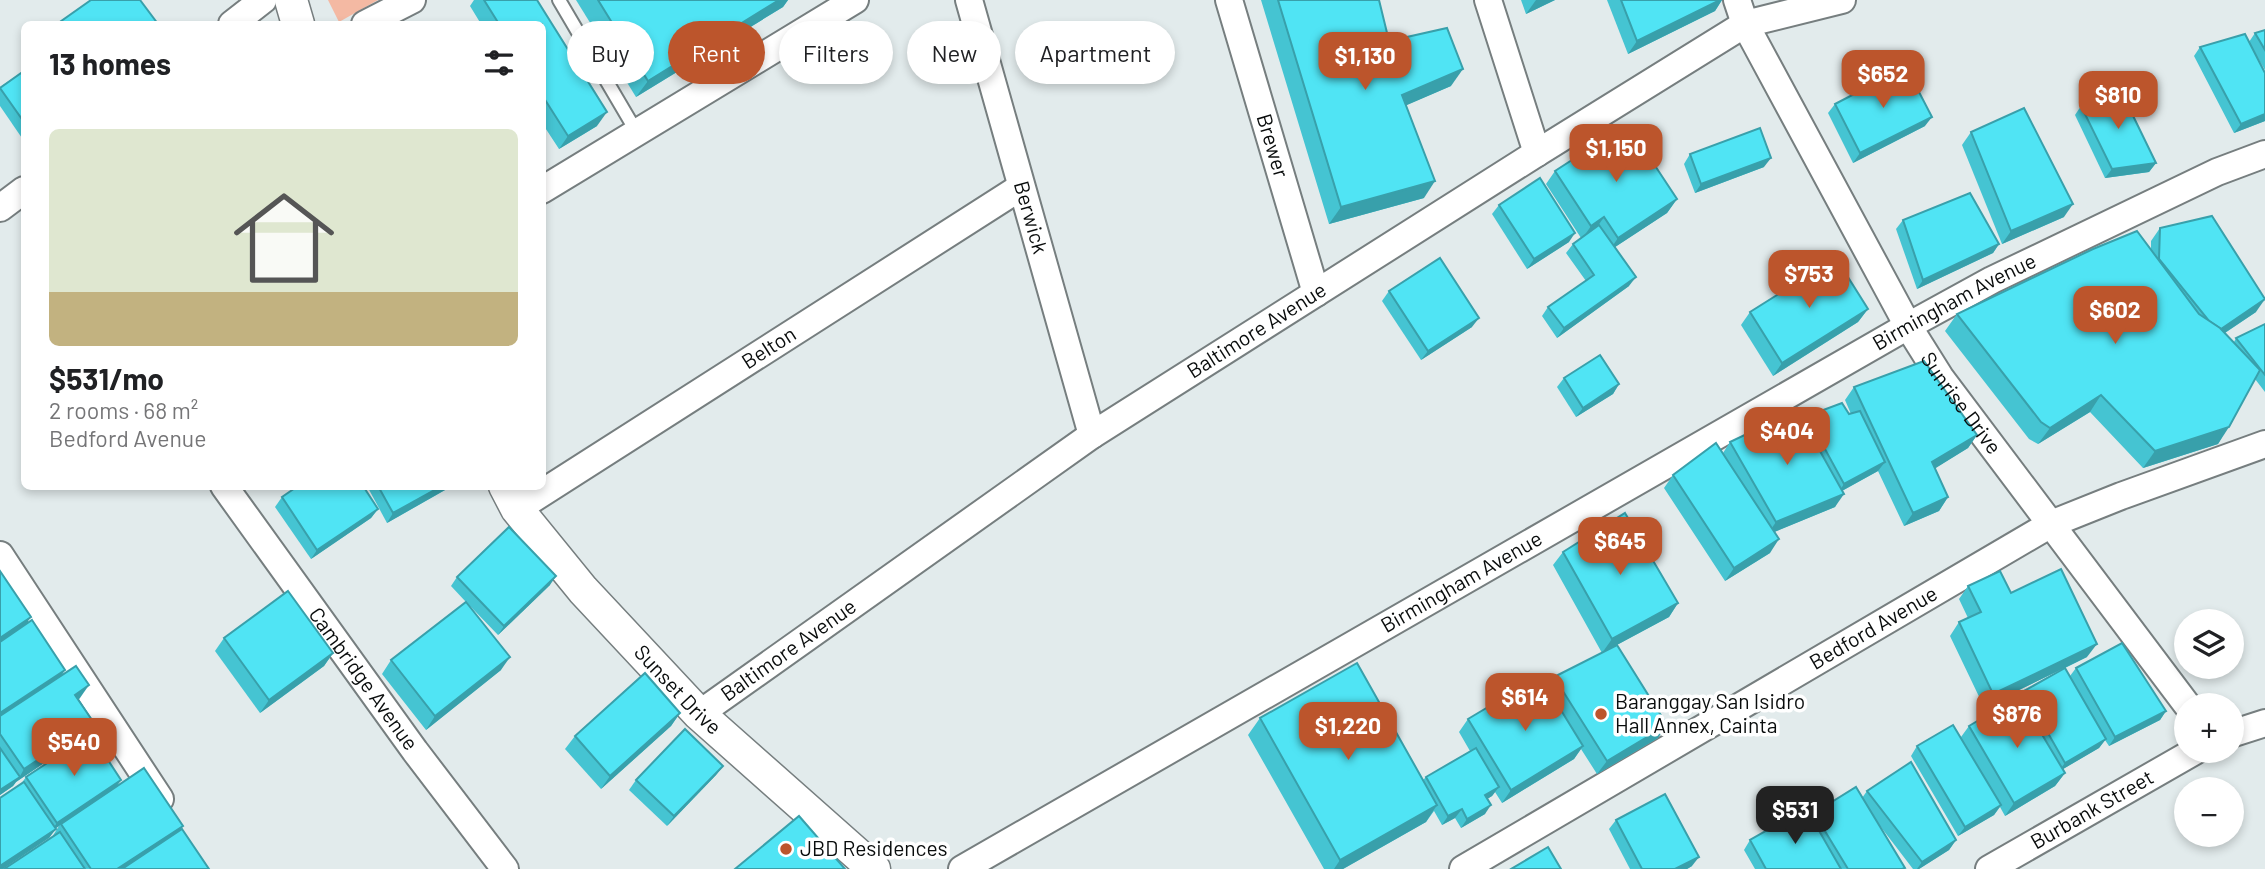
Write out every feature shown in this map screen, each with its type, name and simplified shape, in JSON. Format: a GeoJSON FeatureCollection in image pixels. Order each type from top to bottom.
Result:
{"type":"FeatureCollection","features":[{"type":"Feature","properties":{"kind":"street"},"geometry":{"type":"LineString","coordinates":[[236,21],[262,0]]}},
{"type":"Feature","properties":{"kind":"street"},"geometry":{"type":"LineString","coordinates":[[291,0],[297,21]]}},
{"type":"Feature","properties":{"kind":"street"},"geometry":{"type":"LineString","coordinates":[[371,21],[412,0]]}},
{"type":"Feature","properties":{"kind":"street"},"geometry":{"type":"LineString","coordinates":[[546,187],[855,0]]}},
{"type":"Feature","properties":{"kind":"street","name":"Berwick"},"geometry":{"type":"LineString","coordinates":[[969,0],[1092,435]]}},
{"type":"Feature","properties":{"kind":"street","name":"Brewer"},"geometry":{"type":"LineString","coordinates":[[1229,0],[1316,293]]}},
{"type":"Feature","properties":{"kind":"street"},"geometry":{"type":"LineString","coordinates":[[1488,0],[1537,153]]}},
{"type":"Feature","properties":{"kind":"street","name":"Baltimore Avenue"},"geometry":{"type":"LineString","coordinates":[[699,714],[1092,435],[1537,153],[1741,12],[1842,0]]}},
{"type":"Feature","properties":{"kind":"street","name":"Sunrise Drive"},"geometry":{"type":"LineString","coordinates":[[1741,12],[1908,326],[1940,377],[2178,693]]}},
{"type":"Feature","properties":{"kind":"street","name":"Birmingham Avenue"},"geometry":{"type":"LineString","coordinates":[[962,869],[1908,326],[2017,268],[2217,172],[2265,153]]}},
{"type":"Feature","properties":{"kind":"street","name":"Belton"},"geometry":{"type":"LineString","coordinates":[[546,477],[1021,187]]}},
{"type":"Feature","properties":{"kind":"street"},"geometry":{"type":"LineString","coordinates":[[0,208],[21,192]]}},
{"type":"Feature","properties":{"kind":"street","name":"Bedford Avenue"},"geometry":{"type":"LineString","coordinates":[[1463,869],[2051,524],[2265,443]]}},
{"type":"Feature","properties":{"kind":"street","name":"Cambridge Avenue"},"geometry":{"type":"LineString","coordinates":[[226,490],[415,751],[505,869]]}},
{"type":"Feature","properties":{"kind":"street","name":"Sunset Drive"},"geometry":{"type":"LineString","coordinates":[[511,498],[583,590],[699,714],[874,869]]}},
{"type":"Feature","properties":{"kind":"street"},"geometry":{"type":"LineString","coordinates":[[0,555],[176,824]]}},
{"type":"Feature","properties":{"kind":"street"},"geometry":{"type":"LineString","coordinates":[[2244,730],[2265,723]]}},
{"type":"Feature","properties":{"kind":"street","name":"Burbank Street"},"geometry":{"type":"LineString","coordinates":[[1989,869],[2175,763]]}},
{"type":"Feature","properties":{"kind":"lane"},"geometry":{"type":"LineString","coordinates":[[559,0],[636,131]]}},
{"type":"Feature","properties":{"kind":"shaded area"},"geometry":{"type":"Polygon","coordinates":[[[328,0],[378,0],[341,21],[328,0]]]}},
{"type":"Feature","properties":{"kind":"building"},"geometry":{"type":"Polygon","coordinates":[[[91,0],[140,0],[156,21],[61,21],[91,0]]]}},
{"type":"Feature","properties":{"kind":"building"},"geometry":{"type":"Polygon","coordinates":[[[484,0],[537,0],[567,48],[567,84],[590,84],[607,112],[568,136],[546,101],[546,21],[497,21],[484,0]]]}},
{"type":"Feature","properties":{"kind":"building"},"geometry":{"type":"Polygon","coordinates":[[[598,0],[779,0],[745,21],[668,21],[668,69],[654,77],[654,21],[611,21],[598,0]]]}},
{"type":"Feature","properties":{"kind":"building"},"geometry":{"type":"Polygon","coordinates":[[[1278,0],[1379,0],[1389,41],[1447,28],[1463,69],[1402,95],[1435,181],[1341,207],[1278,0]]]}},
{"type":"Feature","properties":{"kind":"building"},"geometry":{"type":"Polygon","coordinates":[[[1621,0],[1720,0],[1637,41],[1621,0]]]}},
{"type":"Feature","properties":{"kind":"building"},"geometry":{"type":"Polygon","coordinates":[[[2265,30],[2265,50],[2255,33],[2265,30]]]}},
{"type":"Feature","properties":{"kind":"building"},"geometry":{"type":"Polygon","coordinates":[[[2245,34],[2265,73],[2265,114],[2241,124],[2200,47],[2245,34]]]}},
{"type":"Feature","properties":{"kind":"building"},"geometry":{"type":"Polygon","coordinates":[[[1906,67],[1932,117],[1860,153],[1835,104],[1906,67]]]}},
{"type":"Feature","properties":{"kind":"building"},"geometry":{"type":"Polygon","coordinates":[[[21,73],[21,118],[0,88],[21,73]]]}},
{"type":"Feature","properties":{"kind":"building"},"geometry":{"type":"Polygon","coordinates":[[[2119,87],[2156,163],[2112,169],[2081,106],[2119,87]]]}},
{"type":"Feature","properties":{"kind":"building"},"geometry":{"type":"Polygon","coordinates":[[[2024,108],[2073,204],[2011,231],[1971,132],[2024,108]]]}},
{"type":"Feature","properties":{"kind":"building"},"geometry":{"type":"Polygon","coordinates":[[[1760,128],[1771,158],[1701,184],[1690,154],[1760,128]]]}},
{"type":"Feature","properties":{"kind":"building"},"geometry":{"type":"Polygon","coordinates":[[[1620,129],[1634,151],[1642,146],[1677,199],[1618,238],[1604,217],[1591,226],[1555,171],[1620,129]]]}},
{"type":"Feature","properties":{"kind":"building"},"geometry":{"type":"Polygon","coordinates":[[[1540,178],[1575,233],[1534,259],[1499,205],[1540,178]]]}},
{"type":"Feature","properties":{"kind":"building"},"geometry":{"type":"Polygon","coordinates":[[[1970,193],[1999,244],[1923,280],[1903,220],[1970,193]]]}},
{"type":"Feature","properties":{"kind":"building"},"geometry":{"type":"Polygon","coordinates":[[[2212,216],[2265,299],[2221,329],[2209,321],[2159,259],[2160,228],[2212,216]]]}},
{"type":"Feature","properties":{"kind":"building"},"geometry":{"type":"Polygon","coordinates":[[[1599,225],[1636,277],[1564,328],[1548,307],[1594,275],[1573,244],[1599,225]]]}},
{"type":"Feature","properties":{"kind":"building"},"geometry":{"type":"Polygon","coordinates":[[[2137,231],[2199,314],[2220,328],[2260,370],[2229,427],[2155,451],[2101,395],[2050,428],[2041,422],[1957,314],[2137,231]]]}},
{"type":"Feature","properties":{"kind":"building"},"geometry":{"type":"Polygon","coordinates":[[[1440,258],[1479,318],[1428,351],[1389,291],[1440,258]]]}},
{"type":"Feature","properties":{"kind":"building"},"geometry":{"type":"Polygon","coordinates":[[[1836,258],[1868,309],[1782,363],[1750,312],[1836,258]]]}},
{"type":"Feature","properties":{"kind":"building"},"geometry":{"type":"Polygon","coordinates":[[[2265,324],[2265,375],[2236,338],[2265,324]]]}},
{"type":"Feature","properties":{"kind":"building"},"geometry":{"type":"Polygon","coordinates":[[[1600,355],[1619,384],[1583,408],[1564,378],[1600,355]]]}},
{"type":"Feature","properties":{"kind":"building"},"geometry":{"type":"Polygon","coordinates":[[[1924,361],[1977,435],[1932,462],[1948,497],[1913,513],[1854,387],[1924,361]]]}},
{"type":"Feature","properties":{"kind":"building"},"geometry":{"type":"Polygon","coordinates":[[[1842,403],[1849,414],[1860,411],[1885,462],[1844,484],[1807,416],[1842,403]]]}},
{"type":"Feature","properties":{"kind":"building"},"geometry":{"type":"Polygon","coordinates":[[[1797,410],[1844,494],[1776,522],[1730,442],[1797,410]]]}},
{"type":"Feature","properties":{"kind":"building"},"geometry":{"type":"Polygon","coordinates":[[[1716,443],[1779,539],[1734,568],[1673,475],[1716,443]]]}},
{"type":"Feature","properties":{"kind":"building"},"geometry":{"type":"Polygon","coordinates":[[[292,490],[366,490],[378,509],[317,550],[282,497],[292,490]]]}},
{"type":"Feature","properties":{"kind":"building"},"geometry":{"type":"Polygon","coordinates":[[[380,490],[435,490],[393,513],[380,490]]]}},
{"type":"Feature","properties":{"kind":"building"},"geometry":{"type":"Polygon","coordinates":[[[1625,513],[1678,603],[1612,639],[1563,552],[1625,513]]]}},
{"type":"Feature","properties":{"kind":"building"},"geometry":{"type":"Polygon","coordinates":[[[509,527],[556,576],[504,626],[457,577],[509,527]]]}},
{"type":"Feature","properties":{"kind":"building"},"geometry":{"type":"Polygon","coordinates":[[[2061,569],[2097,644],[1993,694],[1959,622],[1981,612],[1968,586],[2000,571],[2011,593],[2061,569]]]}},
{"type":"Feature","properties":{"kind":"building"},"geometry":{"type":"Polygon","coordinates":[[[0,571],[31,617],[0,638],[0,571]]]}},
{"type":"Feature","properties":{"kind":"building"},"geometry":{"type":"Polygon","coordinates":[[[288,591],[333,653],[269,700],[224,638],[288,591]]]}},
{"type":"Feature","properties":{"kind":"building"},"geometry":{"type":"Polygon","coordinates":[[[466,602],[510,657],[435,716],[391,660],[466,602]]]}},
{"type":"Feature","properties":{"kind":"building"},"geometry":{"type":"Polygon","coordinates":[[[32,620],[65,670],[0,713],[0,642],[32,620]]]}},
{"type":"Feature","properties":{"kind":"building"},"geometry":{"type":"Polygon","coordinates":[[[2122,643],[2166,711],[2115,737],[2076,668],[2122,643]]]}},
{"type":"Feature","properties":{"kind":"building","name":"Baranggay San Isidro Hall Annex, Cainta"},"geometry":{"type":"Polygon","coordinates":[[[1617,645],[1667,725],[1607,761],[1554,677],[1617,645]]]}},
{"type":"Feature","properties":{"kind":"building"},"geometry":{"type":"Polygon","coordinates":[[[1357,663],[1437,805],[1340,860],[1260,718],[1357,663]]]}},
{"type":"Feature","properties":{"kind":"building"},"geometry":{"type":"Polygon","coordinates":[[[76,666],[89,685],[75,695],[94,723],[24,769],[0,734],[0,716],[76,666]]]}},
{"type":"Feature","properties":{"kind":"building"},"geometry":{"type":"Polygon","coordinates":[[[2065,668],[2106,739],[2065,763],[2024,691],[2065,668]]]}},
{"type":"Feature","properties":{"kind":"building"},"geometry":{"type":"Polygon","coordinates":[[[645,673],[680,713],[610,776],[575,736],[645,673]]]}},
{"type":"Feature","properties":{"kind":"building"},"geometry":{"type":"Polygon","coordinates":[[[1540,676],[1583,746],[1511,790],[1468,719],[1540,676]]]}},
{"type":"Feature","properties":{"kind":"building"},"geometry":{"type":"Polygon","coordinates":[[[2019,696],[2065,773],[2014,803],[1969,726],[2019,696]]]}},
{"type":"Feature","properties":{"kind":"building"},"geometry":{"type":"Polygon","coordinates":[[[1953,725],[2001,805],[1965,827],[1917,746],[1953,725]]]}},
{"type":"Feature","properties":{"kind":"building"},"geometry":{"type":"Polygon","coordinates":[[[685,729],[723,766],[674,816],[636,780],[685,729]]]}},
{"type":"Feature","properties":{"kind":"building"},"geometry":{"type":"Polygon","coordinates":[[[91,734],[121,780],[57,823],[26,777],[91,734]]]}},
{"type":"Feature","properties":{"kind":"building"},"geometry":{"type":"Polygon","coordinates":[[[0,748],[20,777],[0,790],[0,748]]]}},
{"type":"Feature","properties":{"kind":"building"},"geometry":{"type":"Polygon","coordinates":[[[1476,748],[1499,787],[1485,795],[1491,805],[1467,819],[1462,809],[1448,816],[1426,777],[1476,748]]]}},
{"type":"Feature","properties":{"kind":"building"},"geometry":{"type":"Polygon","coordinates":[[[1911,762],[1956,840],[1922,862],[1867,791],[1911,762]]]}},
{"type":"Feature","properties":{"kind":"building"},"geometry":{"type":"Polygon","coordinates":[[[144,768],[183,826],[117,869],[91,869],[61,824],[144,768]]]}},
{"type":"Feature","properties":{"kind":"building"},"geometry":{"type":"Polygon","coordinates":[[[24,782],[56,829],[0,866],[0,798],[24,782]]]}},
{"type":"Feature","properties":{"kind":"building"},"geometry":{"type":"Polygon","coordinates":[[[1856,787],[1905,868],[1848,869],[1814,813],[1856,787]]]}},
{"type":"Feature","properties":{"kind":"building"},"geometry":{"type":"Polygon","coordinates":[[[1665,794],[1699,857],[1675,869],[1642,869],[1616,820],[1665,794]]]}},
{"type":"Feature","properties":{"kind":"building"},"geometry":{"type":"Polygon","coordinates":[[[1806,808],[1841,869],[1766,869],[1750,840],[1806,808]]]}},
{"type":"Feature","properties":{"kind":"building"},"geometry":{"type":"Polygon","coordinates":[[[799,816],[845,869],[735,869],[799,816]]]}},
{"type":"Feature","properties":{"kind":"building"},"geometry":{"type":"Polygon","coordinates":[[[182,829],[209,869],[122,869],[182,829]]]}},
{"type":"Feature","properties":{"kind":"building"},"geometry":{"type":"Polygon","coordinates":[[[60,832],[85,869],[4,869],[60,832]]]}},
{"type":"Feature","properties":{"kind":"building"},"geometry":{"type":"Polygon","coordinates":[[[1548,847],[1561,869],[1511,869],[1548,847]]]}},
{"type":"Feature","properties":{"kind":"place","name":"Baranggay San Isidro Hall Annex, Cainta"},"geometry":{"type":"Point","coordinates":[1601,714]}},
{"type":"Feature","properties":{"kind":"place","name":"JBD Residences"},"geometry":{"type":"Point","coordinates":[786,849]}}]}
